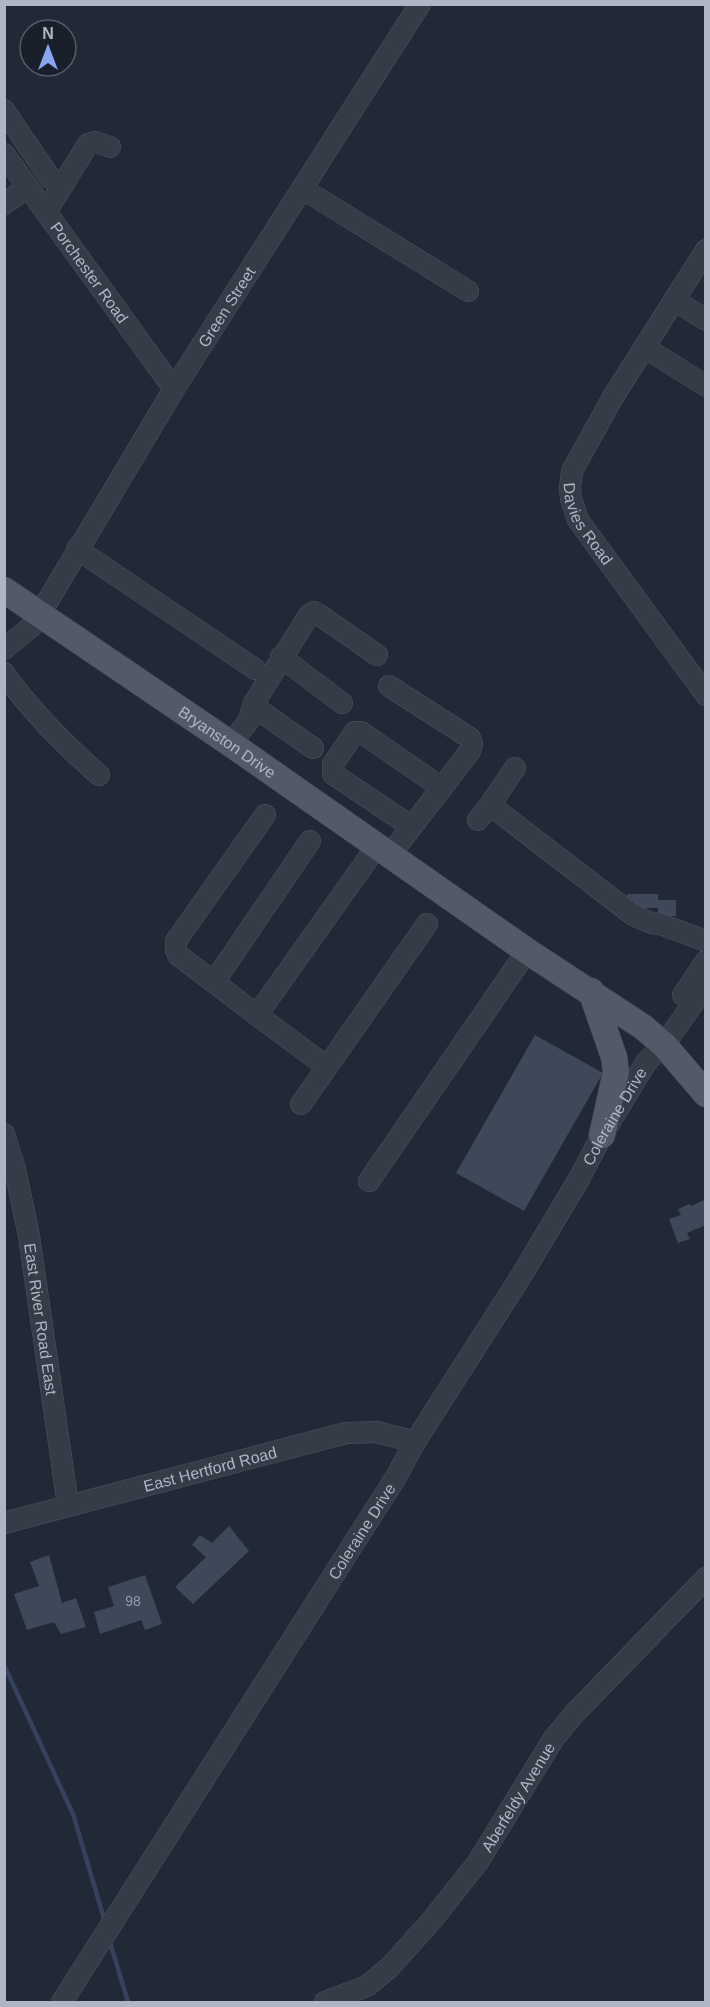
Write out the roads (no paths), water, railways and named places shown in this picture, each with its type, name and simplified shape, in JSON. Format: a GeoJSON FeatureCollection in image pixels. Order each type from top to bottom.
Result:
{"type":"FeatureCollection","features":[{"type":"Feature","properties":{"kind":"main road","name":"Bryanston Drive"},"geometry":{"type":"LineString","coordinates":[[4,590],[231,744],[527,951],[591,991],[660,1040]]}},
{"type":"Feature","properties":{"kind":"main road","name":"Bryanston Drive"},"geometry":{"type":"LineString","coordinates":[[449,896],[589,978],[660,1040]]}},
{"type":"Feature","properties":{"kind":"main road"},"geometry":{"type":"LineString","coordinates":[[591,991],[611,1048],[616,1072],[602,1135]]}},
{"type":"Feature","properties":{"kind":"main road"},"geometry":{"type":"LineString","coordinates":[[660,1040],[705,1075]]}},
{"type":"Feature","properties":{"kind":"main road"},"geometry":{"type":"LineString","coordinates":[[660,1040],[705,1094]]}},
{"type":"Feature","properties":{"kind":"street","name":"Green Street"},"geometry":{"type":"LineString","coordinates":[[40,614],[174,389],[420,4]]}},
{"type":"Feature","properties":{"kind":"street"},"geometry":{"type":"LineString","coordinates":[[4,110],[50,178],[63,185]]}},
{"type":"Feature","properties":{"kind":"street"},"geometry":{"type":"LineString","coordinates":[[46,212],[88,144],[96,142],[110,147]]}},
{"type":"Feature","properties":{"kind":"street","name":"Porchester Road"},"geometry":{"type":"LineString","coordinates":[[4,154],[174,389]]}},
{"type":"Feature","properties":{"kind":"street"},"geometry":{"type":"LineString","coordinates":[[4,204],[28,187]]}},
{"type":"Feature","properties":{"kind":"street"},"geometry":{"type":"LineString","coordinates":[[303,189],[468,291]]}},
{"type":"Feature","properties":{"kind":"street","name":"Davies Road"},"geometry":{"type":"LineString","coordinates":[[705,250],[613,397],[572,471],[571,499],[578,520],[586,532],[705,695]]}},
{"type":"Feature","properties":{"kind":"street"},"geometry":{"type":"LineString","coordinates":[[674,300],[705,320]]}},
{"type":"Feature","properties":{"kind":"street"},"geometry":{"type":"LineString","coordinates":[[644,347],[705,386]]}},
{"type":"Feature","properties":{"kind":"street"},"geometry":{"type":"LineString","coordinates":[[77,549],[255,669]]}},
{"type":"Feature","properties":{"kind":"street"},"geometry":{"type":"LineString","coordinates":[[231,744],[249,720],[253,706],[281,657],[306,619],[314,612],[377,655]]}},
{"type":"Feature","properties":{"kind":"street"},"geometry":{"type":"LineString","coordinates":[[4,649],[31,627],[40,614]]}},
{"type":"Feature","properties":{"kind":"street"},"geometry":{"type":"LineString","coordinates":[[281,657],[342,703]]}},
{"type":"Feature","properties":{"kind":"street"},"geometry":{"type":"LineString","coordinates":[[4,673],[23,700],[99,775]]}},
{"type":"Feature","properties":{"kind":"street"},"geometry":{"type":"LineString","coordinates":[[257,1015],[383,850],[442,788],[470,751],[472,744],[470,738],[389,686]]}},
{"type":"Feature","properties":{"kind":"street"},"geometry":{"type":"LineString","coordinates":[[253,706],[313,748]]}},
{"type":"Feature","properties":{"kind":"street"},"geometry":{"type":"LineString","coordinates":[[403,821],[333,774],[333,764],[355,732],[361,732],[442,788]]}},
{"type":"Feature","properties":{"kind":"street"},"geometry":{"type":"LineString","coordinates":[[515,768],[484,812],[633,915],[705,941]]}},
{"type":"Feature","properties":{"kind":"street"},"geometry":{"type":"LineString","coordinates":[[265,814],[176,941],[176,950],[178,955],[327,1066]]}},
{"type":"Feature","properties":{"kind":"street"},"geometry":{"type":"LineString","coordinates":[[214,982],[310,841]]}},
{"type":"Feature","properties":{"kind":"street"},"geometry":{"type":"LineString","coordinates":[[301,1104],[427,924]]}},
{"type":"Feature","properties":{"kind":"street"},"geometry":{"type":"LineString","coordinates":[[369,1181],[527,951]]}},
{"type":"Feature","properties":{"kind":"street","name":"Coleraine Drive"},"geometry":{"type":"LineString","coordinates":[[62,2002],[523,1273],[705,961]]}},
{"type":"Feature","properties":{"kind":"street","name":"Coleraine Drive"},"geometry":{"type":"LineString","coordinates":[[660,1040],[705,985]]}},
{"type":"Feature","properties":{"kind":"street","name":"East River Road East"},"geometry":{"type":"LineString","coordinates":[[4,1134],[15,1169],[29,1236],[69,1505]]}},
{"type":"Feature","properties":{"kind":"street","name":"East Hertford Road"},"geometry":{"type":"LineString","coordinates":[[4,1523],[346,1433],[377,1432],[415,1442]]}},
{"type":"Feature","properties":{"kind":"street","name":"Aberfeldy Avenue"},"geometry":{"type":"LineString","coordinates":[[325,2002],[367,1986],[390,1967],[478,1863],[554,1738],[705,1578]]}},
{"type":"Feature","properties":{"kind":"waterway"},"geometry":{"type":"LineString","coordinates":[[4,1665],[73,1814],[105,1922]]}},
{"type":"Feature","properties":{"kind":"waterway"},"geometry":{"type":"LineString","coordinates":[[109,1939],[128,2002]]}}]}
